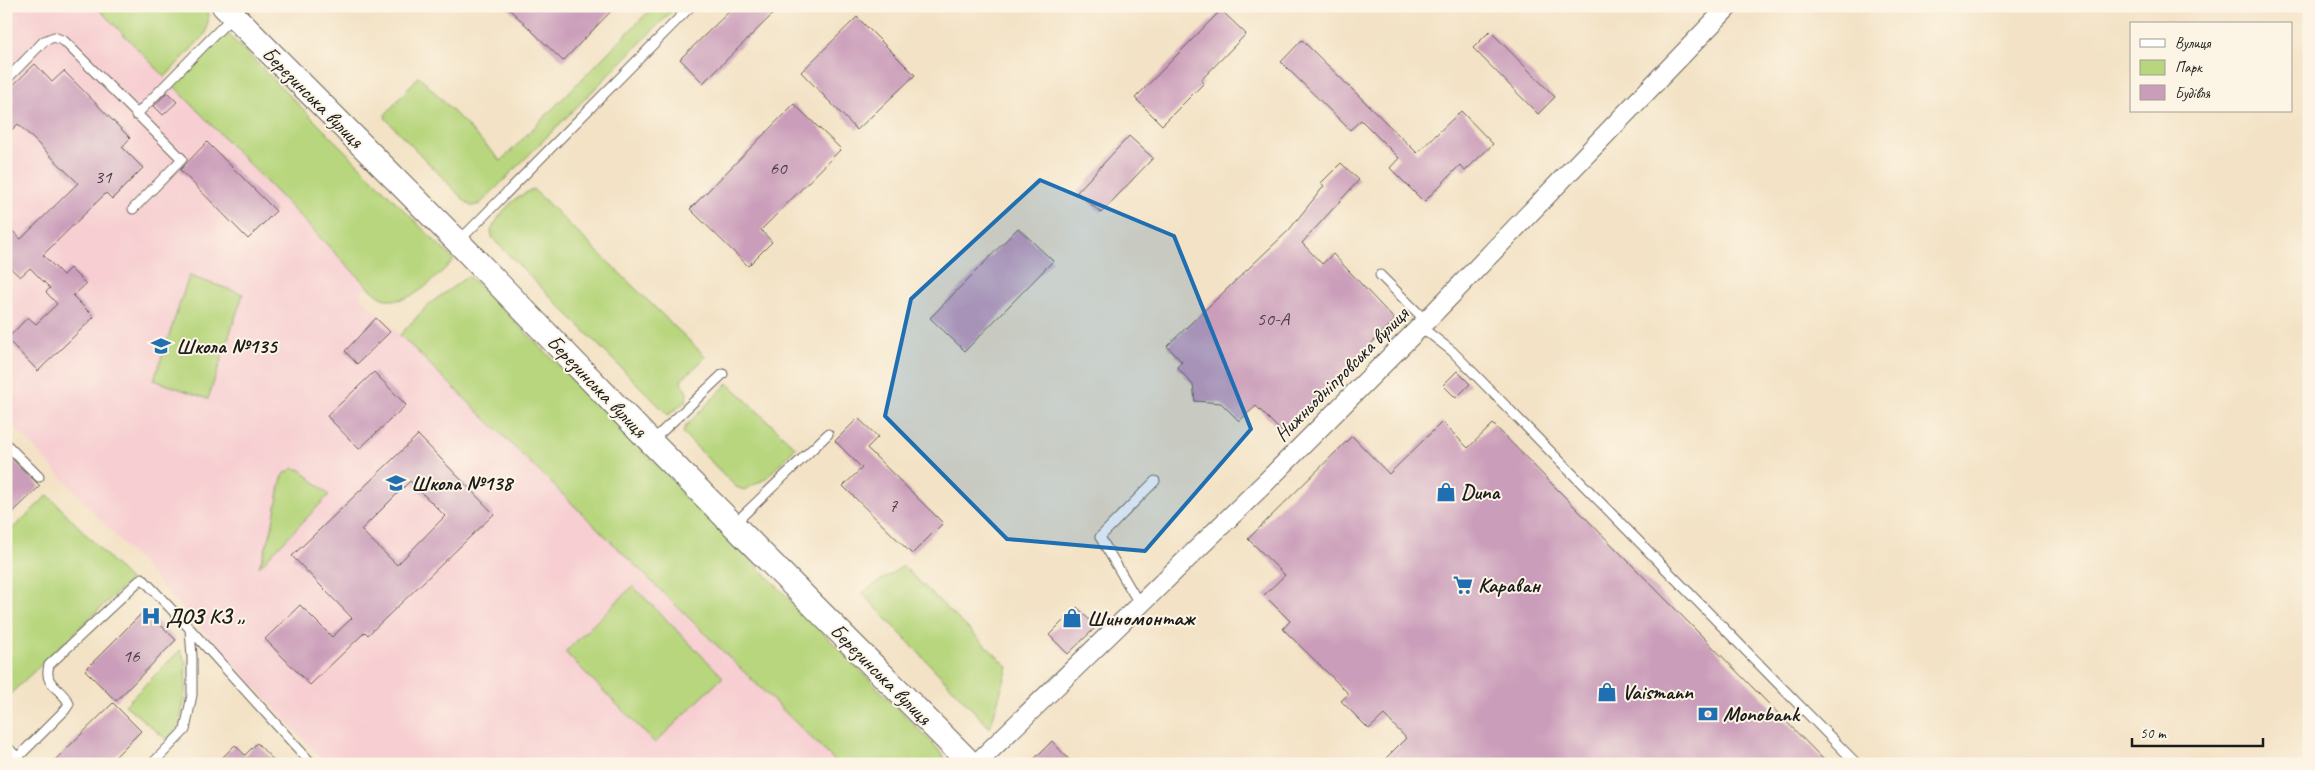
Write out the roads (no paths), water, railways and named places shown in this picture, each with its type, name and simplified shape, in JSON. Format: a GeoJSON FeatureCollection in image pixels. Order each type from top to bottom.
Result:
{"type":"FeatureCollection","features":[{"type":"Feature","properties":{"kind":"street","name":"Нижньодніпровська вулиця"},"geometry":{"type":"LineString","coordinates":[[968,762],[1140,606],[1265,484],[1729,6]]}},
{"type":"Feature","properties":{"kind":"street","name":"Березинська вулиця"},"geometry":{"type":"LineString","coordinates":[[229,11],[458,242],[651,442],[968,762]]}},
{"type":"Feature","properties":{"kind":"lane"},"geometry":{"type":"LineString","coordinates":[[458,242],[691,6]]}},
{"type":"Feature","properties":{"kind":"lane"},"geometry":{"type":"LineString","coordinates":[[136,115],[229,11]]}},
{"type":"Feature","properties":{"kind":"lane"},"geometry":{"type":"LineString","coordinates":[[6,80],[44,41],[54,37],[64,41],[182,159],[133,209]]}},
{"type":"Feature","properties":{"kind":"lane"},"geometry":{"type":"LineString","coordinates":[[1380,274],[1423,323],[1857,764]]}},
{"type":"Feature","properties":{"kind":"lane"},"geometry":{"type":"LineString","coordinates":[[651,442],[723,374]]}},
{"type":"Feature","properties":{"kind":"lane"},"geometry":{"type":"LineString","coordinates":[[734,524],[828,434]]}},
{"type":"Feature","properties":{"kind":"lane"},"geometry":{"type":"LineString","coordinates":[[6,444],[39,477]]}},
{"type":"Feature","properties":{"kind":"lane"},"geometry":{"type":"LineString","coordinates":[[1140,606],[1100,537],[1155,481]]}},
{"type":"Feature","properties":{"kind":"lane"},"geometry":{"type":"LineString","coordinates":[[6,746],[21,760],[66,710],[69,704],[50,683],[47,674],[49,666],[142,578],[312,764]]}},
{"type":"Feature","properties":{"kind":"lane"},"geometry":{"type":"LineString","coordinates":[[152,764],[185,730],[192,695],[190,629]]}},
{"type":"Feature","properties":{"kind":"place","name":"Школа №135"},"geometry":{"type":"Point","coordinates":[161,346]}},
{"type":"Feature","properties":{"kind":"place","name":"Школа №138"},"geometry":{"type":"Point","coordinates":[396,483]}},
{"type":"Feature","properties":{"kind":"place","name":"Duna"},"geometry":{"type":"Point","coordinates":[1446,492]}},
{"type":"Feature","properties":{"kind":"place","name":"Караван"},"geometry":{"type":"Point","coordinates":[1463,585]}},
{"type":"Feature","properties":{"kind":"place","name":"ДОЗ КЗ ,,"},"geometry":{"type":"Point","coordinates":[151,616]}},
{"type":"Feature","properties":{"kind":"place","name":"Шиномонтаж"},"geometry":{"type":"Point","coordinates":[1072,618]}},
{"type":"Feature","properties":{"kind":"place","name":"Vaismann"},"geometry":{"type":"Point","coordinates":[1607,692]}},
{"type":"Feature","properties":{"kind":"place","name":"Monobank"},"geometry":{"type":"Point","coordinates":[1708,714]}}]}
